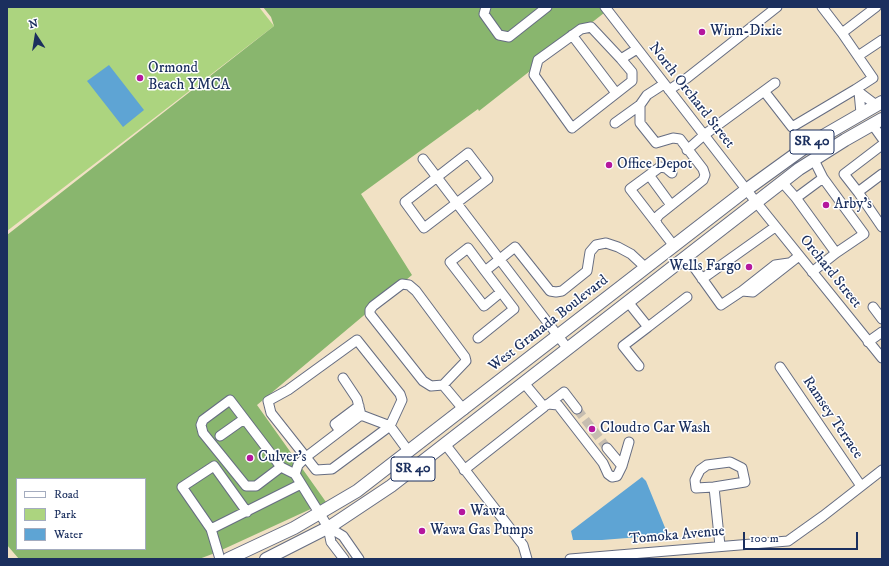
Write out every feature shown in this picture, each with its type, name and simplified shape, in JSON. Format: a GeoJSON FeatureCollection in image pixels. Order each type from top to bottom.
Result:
{"type":"FeatureCollection","features":[{"type":"Feature","properties":{"kind":"main road","name":"West Granada Boulevard"},"geometry":{"type":"LineString","coordinates":[[228,559],[262,544],[320,514],[357,492],[746,190],[811,143],[861,113],[880,104]]}},
{"type":"Feature","properties":{"kind":"main road"},"geometry":{"type":"LineString","coordinates":[[877,122],[875,113],[880,104]]}},
{"type":"Feature","properties":{"kind":"main road","name":"West Granada Boulevard"},"geometry":{"type":"LineString","coordinates":[[266,559],[328,527],[391,486],[782,182],[814,160],[877,122]]}},
{"type":"Feature","properties":{"kind":"street"},"geometry":{"type":"LineString","coordinates":[[486,7],[484,14],[499,35],[509,38],[548,7]]}},
{"type":"Feature","properties":{"kind":"street","name":"North Orchard Street"},"geometry":{"type":"LineString","coordinates":[[605,7],[756,202]]}},
{"type":"Feature","properties":{"kind":"street"},"geometry":{"type":"LineString","coordinates":[[615,123],[640,105],[647,95],[687,78],[777,7]]}},
{"type":"Feature","properties":{"kind":"street"},"geometry":{"type":"LineString","coordinates":[[822,7],[873,78]]}},
{"type":"Feature","properties":{"kind":"street"},"geometry":{"type":"LineString","coordinates":[[842,33],[876,7]]}},
{"type":"Feature","properties":{"kind":"street"},"geometry":{"type":"LineString","coordinates":[[591,27],[632,72],[632,81],[572,128],[534,75],[538,60],[572,36],[581,29],[591,27]]}},
{"type":"Feature","properties":{"kind":"street"},"geometry":{"type":"LineString","coordinates":[[572,36],[616,93]]}},
{"type":"Feature","properties":{"kind":"street"},"geometry":{"type":"LineString","coordinates":[[858,56],[881,42]]}},
{"type":"Feature","properties":{"kind":"street"},"geometry":{"type":"LineString","coordinates":[[621,59],[637,49]]}},
{"type":"Feature","properties":{"kind":"street"},"geometry":{"type":"LineString","coordinates":[[764,91],[792,127],[882,74]]}},
{"type":"Feature","properties":{"kind":"street"},"geometry":{"type":"LineString","coordinates":[[687,150],[775,83]]}},
{"type":"Feature","properties":{"kind":"street"},"geometry":{"type":"LineString","coordinates":[[857,90],[880,104]]}},
{"type":"Feature","properties":{"kind":"street"},"geometry":{"type":"LineString","coordinates":[[857,90],[861,113]]}},
{"type":"Feature","properties":{"kind":"street"},"geometry":{"type":"LineString","coordinates":[[640,105],[640,123],[656,143],[673,138],[680,139],[703,169],[705,175],[703,180],[659,215],[656,219],[657,224]]}},
{"type":"Feature","properties":{"kind":"street"},"geometry":{"type":"LineString","coordinates":[[877,122],[882,138]]}},
{"type":"Feature","properties":{"kind":"street"},"geometry":{"type":"LineString","coordinates":[[882,145],[844,174],[882,227]]}},
{"type":"Feature","properties":{"kind":"street"},"geometry":{"type":"LineString","coordinates":[[468,153],[488,179],[424,228],[405,202],[437,177],[468,153]]}},
{"type":"Feature","properties":{"kind":"street"},"geometry":{"type":"LineString","coordinates":[[422,159],[568,349]]}},
{"type":"Feature","properties":{"kind":"street"},"geometry":{"type":"LineString","coordinates":[[807,282],[813,274],[836,253],[864,234],[824,178],[814,160]]}},
{"type":"Feature","properties":{"kind":"street"},"geometry":{"type":"LineString","coordinates":[[672,173],[666,168],[660,167],[630,189],[674,246]]}},
{"type":"Feature","properties":{"kind":"street"},"geometry":{"type":"LineString","coordinates":[[858,192],[882,174]]}},
{"type":"Feature","properties":{"kind":"street"},"geometry":{"type":"LineString","coordinates":[[649,175],[671,205]]}},
{"type":"Feature","properties":{"kind":"street"},"geometry":{"type":"LineString","coordinates":[[796,198],[824,178]]}},
{"type":"Feature","properties":{"kind":"street"},"geometry":{"type":"LineString","coordinates":[[782,182],[796,198],[836,253]]}},
{"type":"Feature","properties":{"kind":"street","name":"Orchard Street"},"geometry":{"type":"LineString","coordinates":[[756,202],[882,358]]}},
{"type":"Feature","properties":{"kind":"street"},"geometry":{"type":"LineString","coordinates":[[702,279],[775,227]]}},
{"type":"Feature","properties":{"kind":"street"},"geometry":{"type":"LineString","coordinates":[[485,271],[514,247],[550,291],[562,291],[586,271],[590,252],[596,245],[606,243],[631,254],[646,268]]}},
{"type":"Feature","properties":{"kind":"street"},"geometry":{"type":"LineString","coordinates":[[478,338],[514,309],[468,248],[450,262],[484,306],[501,292]]}},
{"type":"Feature","properties":{"kind":"street"},"geometry":{"type":"LineString","coordinates":[[686,256],[722,305],[742,291],[753,292],[799,256]]}},
{"type":"Feature","properties":{"kind":"street"},"geometry":{"type":"LineString","coordinates":[[402,284],[409,285],[416,291],[465,357],[466,361],[443,385],[431,386],[423,381],[370,314],[370,310],[373,306],[402,284]]}},
{"type":"Feature","properties":{"kind":"street"},"geometry":{"type":"LineString","coordinates":[[639,366],[623,346],[687,297]]}},
{"type":"Feature","properties":{"kind":"street"},"geometry":{"type":"LineString","coordinates":[[628,302],[648,326]]}},
{"type":"Feature","properties":{"kind":"street"},"geometry":{"type":"LineString","coordinates":[[873,307],[882,319]]}},
{"type":"Feature","properties":{"kind":"street"},"geometry":{"type":"LineString","coordinates":[[868,342],[882,332]]}},
{"type":"Feature","properties":{"kind":"street"},"geometry":{"type":"LineString","coordinates":[[357,340],[400,394],[402,400],[390,426],[332,469],[316,470],[271,413],[268,401],[288,390],[357,340]]}},
{"type":"Feature","properties":{"kind":"street","name":"Ramsey Terrace"},"geometry":{"type":"LineString","coordinates":[[780,366],[861,486]]}},
{"type":"Feature","properties":{"kind":"street"},"geometry":{"type":"LineString","coordinates":[[343,378],[357,400],[360,410],[390,426],[409,452]]}},
{"type":"Feature","properties":{"kind":"street"},"geometry":{"type":"LineString","coordinates":[[524,383],[546,406]]}},
{"type":"Feature","properties":{"kind":"street"},"geometry":{"type":"LineString","coordinates":[[443,385],[464,410]]}},
{"type":"Feature","properties":{"kind":"street"},"geometry":{"type":"LineString","coordinates":[[464,470],[564,392],[577,409]]}},
{"type":"Feature","properties":{"kind":"street"},"geometry":{"type":"LineString","coordinates":[[281,467],[256,486],[246,486],[201,429],[203,420],[230,400],[281,467],[295,474],[328,527],[331,542],[344,559]]}},
{"type":"Feature","properties":{"kind":"street"},"geometry":{"type":"LineString","coordinates":[[546,406],[558,405],[603,463],[608,474],[612,477],[617,476],[622,466],[629,442]]}},
{"type":"Feature","properties":{"kind":"street"},"geometry":{"type":"LineString","coordinates":[[295,474],[298,465],[306,457],[340,431],[360,410]]}},
{"type":"Feature","properties":{"kind":"street"},"geometry":{"type":"LineString","coordinates":[[220,436],[244,419]]}},
{"type":"Feature","properties":{"kind":"street"},"geometry":{"type":"LineString","coordinates":[[445,444],[523,545],[527,559]]}},
{"type":"Feature","properties":{"kind":"street"},"geometry":{"type":"LineString","coordinates":[[607,448],[622,466]]}},
{"type":"Feature","properties":{"kind":"street"},"geometry":{"type":"LineString","coordinates":[[730,462],[742,468],[745,482],[714,487],[696,488],[695,480],[700,470],[707,465],[730,462]]}},
{"type":"Feature","properties":{"kind":"street"},"geometry":{"type":"LineString","coordinates":[[220,559],[211,529],[182,487],[214,466],[247,512]]}},
{"type":"Feature","properties":{"kind":"street","name":"Tomoka Avenue"},"geometry":{"type":"LineString","coordinates":[[570,559],[645,556],[720,546],[788,540],[823,516],[882,470]]}},
{"type":"Feature","properties":{"kind":"street"},"geometry":{"type":"LineString","coordinates":[[211,529],[301,484]]}},
{"type":"Feature","properties":{"kind":"street"},"geometry":{"type":"LineString","coordinates":[[714,487],[720,546]]}},
{"type":"Feature","properties":{"kind":"street"},"geometry":{"type":"LineString","coordinates":[[328,527],[343,536],[359,559]]}},
{"type":"Feature","properties":{"kind":"green space","name":"Ormond Beach YMCA"},"geometry":{"type":"Polygon","coordinates":[[[7,7],[259,7],[274,26],[7,231],[7,7]]]}},
{"type":"Feature","properties":{"kind":"green space"},"geometry":{"type":"Polygon","coordinates":[[[263,7],[600,7],[604,13],[479,111],[478,109],[361,194],[412,275],[257,405],[326,502],[199,559],[19,559],[7,545],[7,235],[274,26],[271,17],[263,7]]]}},
{"type":"Feature","properties":{"kind":"water"},"geometry":{"type":"Polygon","coordinates":[[[109,65],[144,110],[123,127],[87,81],[109,65]]]}},
{"type":"Feature","properties":{"kind":"water"},"geometry":{"type":"Polygon","coordinates":[[[642,477],[646,481],[666,530],[665,535],[602,540],[573,540],[571,531],[642,477]]]}},
{"type":"Feature","properties":{"kind":"tunnel"},"geometry":{"type":"LineString","coordinates":[[577,409],[607,448]]}},
{"type":"Feature","properties":{"kind":"place","name":"Winn-Dixie"},"geometry":{"type":"Point","coordinates":[702,32]}},
{"type":"Feature","properties":{"kind":"place","name":"Ormond Beach YMCA"},"geometry":{"type":"Point","coordinates":[140,78]}},
{"type":"Feature","properties":{"kind":"place","name":"Office Depot"},"geometry":{"type":"Point","coordinates":[609,165]}},
{"type":"Feature","properties":{"kind":"place","name":"Arby's"},"geometry":{"type":"Point","coordinates":[826,205]}},
{"type":"Feature","properties":{"kind":"place","name":"Wells Fargo"},"geometry":{"type":"Point","coordinates":[749,267]}},
{"type":"Feature","properties":{"kind":"place","name":"Cloud10 Car Wash"},"geometry":{"type":"Point","coordinates":[592,429]}},
{"type":"Feature","properties":{"kind":"place","name":"Culver's"},"geometry":{"type":"Point","coordinates":[250,458]}},
{"type":"Feature","properties":{"kind":"place","name":"Wawa"},"geometry":{"type":"Point","coordinates":[462,512]}},
{"type":"Feature","properties":{"kind":"place","name":"Wawa Gas Pumps"},"geometry":{"type":"Point","coordinates":[422,531]}}]}
